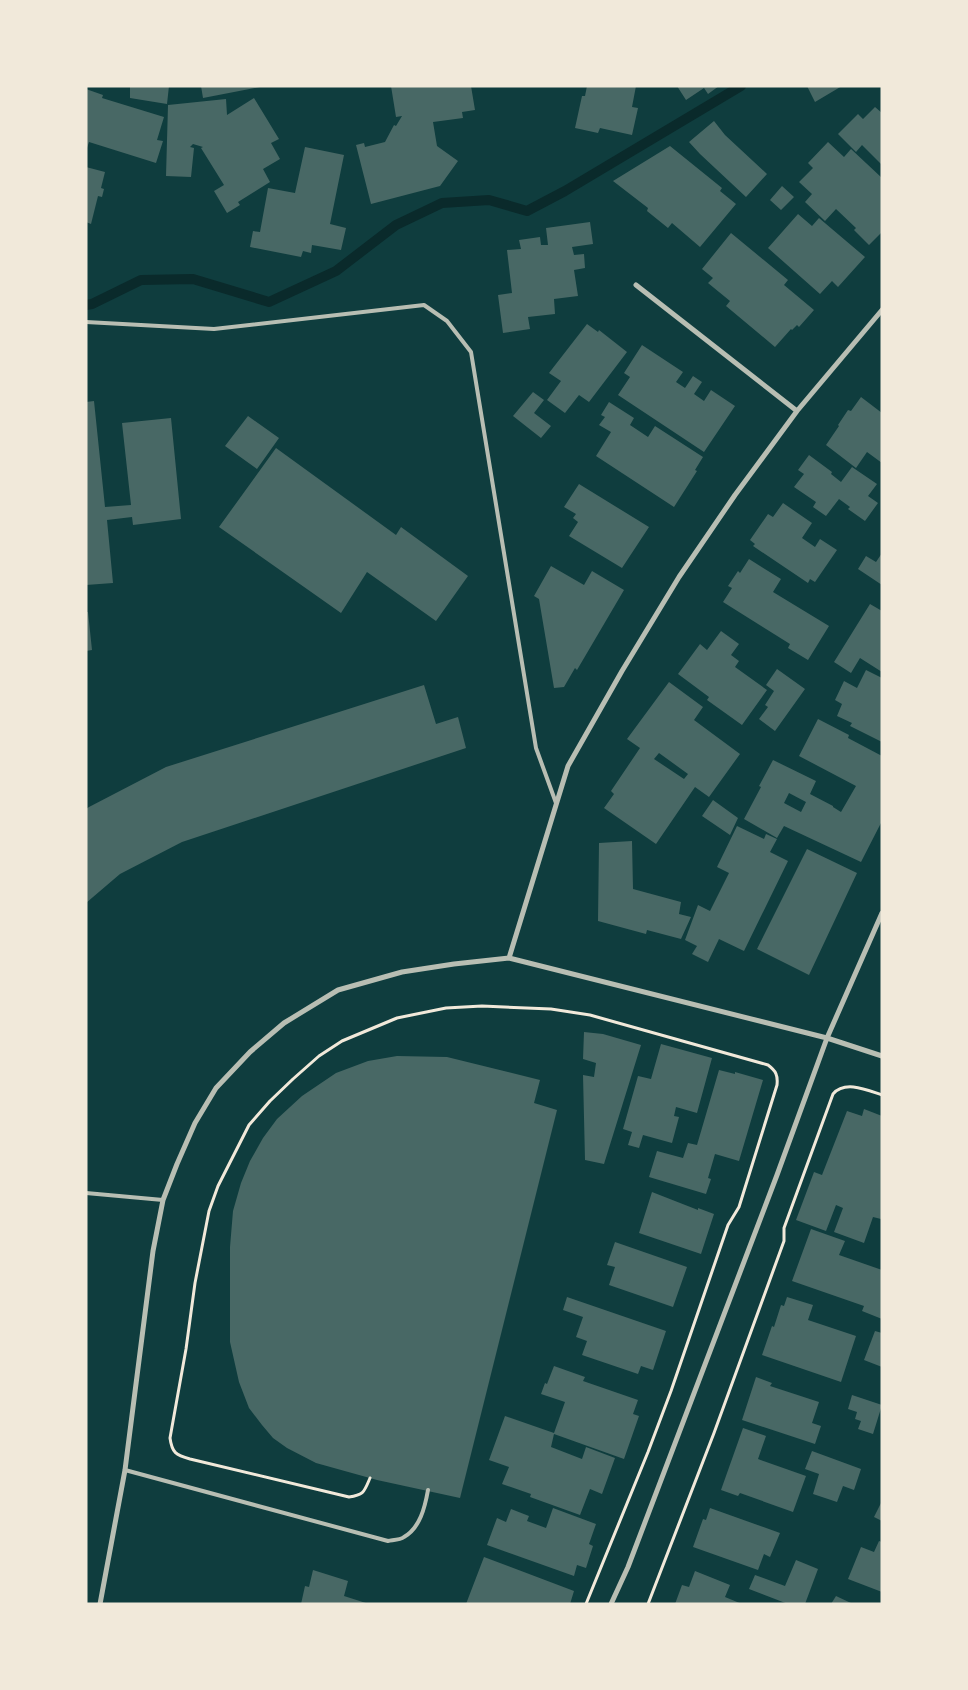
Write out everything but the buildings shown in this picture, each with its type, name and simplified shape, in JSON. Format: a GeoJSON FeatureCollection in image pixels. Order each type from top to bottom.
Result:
{"type":"FeatureCollection","features":[{"type":"Feature","properties":{"kind":"street"},"geometry":{"type":"LineString","coordinates":[[636,285],[797,411]]}},
{"type":"Feature","properties":{"kind":"street"},"geometry":{"type":"LineString","coordinates":[[509,958],[568,766],[622,671],[679,576],[735,495],[797,411],[882,310]]}},
{"type":"Feature","properties":{"kind":"street"},"geometry":{"type":"LineString","coordinates":[[611,1604],[632,1558],[827,1038],[882,913]]}},
{"type":"Feature","properties":{"kind":"street"},"geometry":{"type":"LineString","coordinates":[[100,1604],[125,1470],[152,1251],[163,1200],[195,1123],[216,1088],[250,1052],[284,1023],[338,990],[402,972],[509,958],[827,1038],[882,1056]]}},
{"type":"Feature","properties":{"kind":"lane"},"geometry":{"type":"LineString","coordinates":[[86,322],[214,329],[424,305],[447,321],[471,352],[536,748],[557,805]]}},
{"type":"Feature","properties":{"kind":"lane"},"geometry":{"type":"LineString","coordinates":[[86,1194],[163,1200]]}},
{"type":"Feature","properties":{"kind":"lane"},"geometry":{"type":"LineString","coordinates":[[125,1470],[388,1541],[404,1538],[416,1526],[425,1504],[428,1490]]}},
{"type":"Feature","properties":{"kind":"path"},"geometry":{"type":"LineString","coordinates":[[370,1478],[364,1492],[359,1496],[349,1498],[190,1459],[177,1454],[172,1448],[170,1438],[186,1349],[195,1283],[209,1211],[218,1186],[240,1141],[249,1125],[270,1101],[319,1056],[342,1041],[397,1018],[446,1008],[482,1006],[590,1014],[768,1065],[775,1070],[778,1078],[777,1085],[739,1208],[728,1225],[671,1391],[586,1604]]}},
{"type":"Feature","properties":{"kind":"path"},"geometry":{"type":"LineString","coordinates":[[648,1604],[741,1362],[784,1241],[784,1228],[790,1210],[832,1094],[843,1087],[849,1086],[882,1095]]}},
{"type":"Feature","properties":{"kind":"waterway"},"geometry":{"type":"LineString","coordinates":[[86,305],[92,304],[141,280],[193,279],[269,302],[336,271],[396,225],[442,203],[489,200],[527,211],[565,191],[741,86]]}}]}
